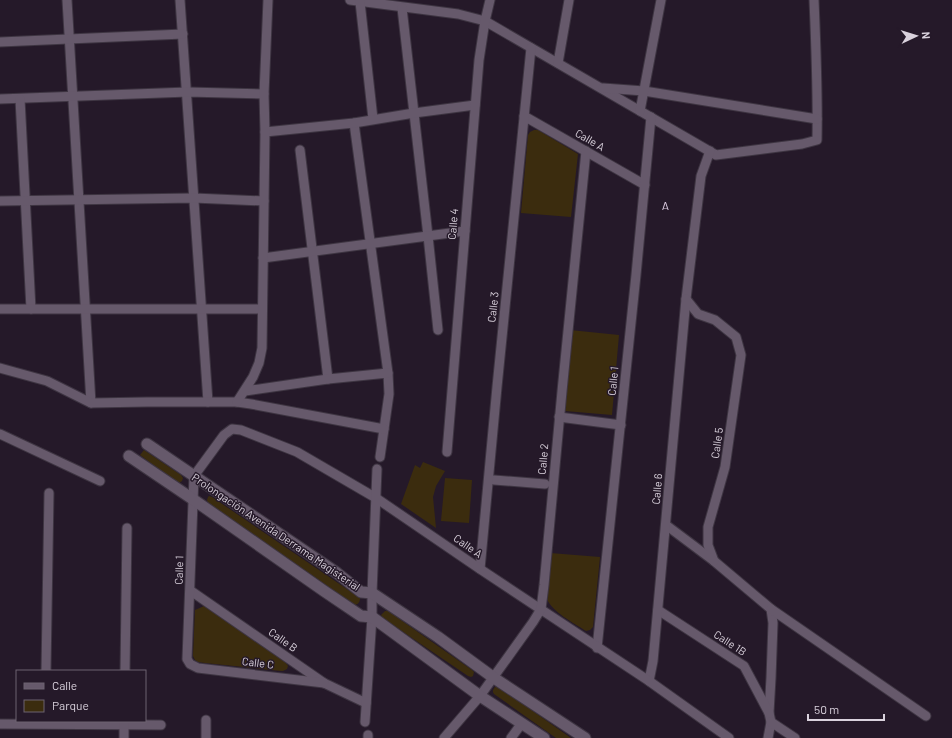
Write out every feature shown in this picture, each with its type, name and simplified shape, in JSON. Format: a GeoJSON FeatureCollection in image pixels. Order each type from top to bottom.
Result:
{"type":"FeatureCollection","features":[{"type":"Feature","properties":{"kind":"street"},"geometry":{"type":"LineString","coordinates":[[67,0],[91,403]]}},
{"type":"Feature","properties":{"kind":"street"},"geometry":{"type":"LineString","coordinates":[[180,0],[208,402]]}},
{"type":"Feature","properties":{"kind":"street"},"geometry":{"type":"LineString","coordinates":[[237,402],[253,377],[259,363],[262,348],[265,132],[264,94],[268,0]]}},
{"type":"Feature","properties":{"kind":"street"},"geometry":{"type":"LineString","coordinates":[[350,0],[402,8],[458,14],[485,21],[716,155],[802,144],[816,140],[816,48],[814,0]]}},
{"type":"Feature","properties":{"kind":"street","name":"Calle 4"},"geometry":{"type":"LineString","coordinates":[[447,452],[478,60],[490,0]]}},
{"type":"Feature","properties":{"kind":"street"},"geometry":{"type":"LineString","coordinates":[[558,63],[569,0]]}},
{"type":"Feature","properties":{"kind":"street"},"geometry":{"type":"LineString","coordinates":[[640,111],[661,0]]}},
{"type":"Feature","properties":{"kind":"street"},"geometry":{"type":"LineString","coordinates":[[360,2],[373,119]]}},
{"type":"Feature","properties":{"kind":"street"},"geometry":{"type":"LineString","coordinates":[[402,8],[438,330]]}},
{"type":"Feature","properties":{"kind":"street"},"geometry":{"type":"LineString","coordinates":[[0,42],[183,34]]}},
{"type":"Feature","properties":{"kind":"street","name":"Calle 3"},"geometry":{"type":"LineString","coordinates":[[480,569],[497,380],[531,48]]}},
{"type":"Feature","properties":{"kind":"street"},"geometry":{"type":"LineString","coordinates":[[601,88],[644,91],[817,119]]}},
{"type":"Feature","properties":{"kind":"street"},"geometry":{"type":"LineString","coordinates":[[0,99],[187,92],[264,94]]}},
{"type":"Feature","properties":{"kind":"street"},"geometry":{"type":"LineString","coordinates":[[20,99],[31,309]]}},
{"type":"Feature","properties":{"kind":"street"},"geometry":{"type":"LineString","coordinates":[[265,132],[354,123],[475,105]]}},
{"type":"Feature","properties":{"kind":"street","name":"Calle A"},"geometry":{"type":"LineString","coordinates":[[524,116],[645,184]]}},
{"type":"Feature","properties":{"kind":"street","name":"Calle 1"},"geometry":{"type":"LineString","coordinates":[[597,648],[621,424],[651,117]]}},
{"type":"Feature","properties":{"kind":"street"},"geometry":{"type":"LineString","coordinates":[[354,123],[388,373],[388,394],[380,457]]}},
{"type":"Feature","properties":{"kind":"street"},"geometry":{"type":"LineString","coordinates":[[300,150],[328,379]]}},
{"type":"Feature","properties":{"kind":"street","name":"Calle 2"},"geometry":{"type":"LineString","coordinates":[[444,738],[494,678],[541,609],[586,151]]}},
{"type":"Feature","properties":{"kind":"street"},"geometry":{"type":"LineString","coordinates":[[686,299],[701,176],[710,152]]}},
{"type":"Feature","properties":{"kind":"street"},"geometry":{"type":"LineString","coordinates":[[0,201],[194,198],[264,201]]}},
{"type":"Feature","properties":{"kind":"street"},"geometry":{"type":"LineString","coordinates":[[263,258],[465,232]]}},
{"type":"Feature","properties":{"kind":"street","name":"Calle 6"},"geometry":{"type":"LineString","coordinates":[[649,682],[653,661],[658,610],[686,299]]}},
{"type":"Feature","properties":{"kind":"street","name":"Calle 5"},"geometry":{"type":"LineString","coordinates":[[686,299],[698,314],[715,320],[736,337],[741,355],[725,467],[708,527],[708,545],[714,561]]}},
{"type":"Feature","properties":{"kind":"street"},"geometry":{"type":"LineString","coordinates":[[0,309],[262,309]]}},
{"type":"Feature","properties":{"kind":"street"},"geometry":{"type":"LineString","coordinates":[[0,368],[46,381],[91,403],[237,402],[384,429]]}},
{"type":"Feature","properties":{"kind":"street"},"geometry":{"type":"LineString","coordinates":[[245,391],[328,379],[388,373]]}},
{"type":"Feature","properties":{"kind":"street"},"geometry":{"type":"LineString","coordinates":[[559,417],[621,424]]}},
{"type":"Feature","properties":{"kind":"street","name":"Calle A"},"geometry":{"type":"LineString","coordinates":[[194,476],[224,435],[232,429],[241,430],[297,452],[376,498],[649,682],[729,738]]}},
{"type":"Feature","properties":{"kind":"street"},"geometry":{"type":"LineString","coordinates":[[0,434],[100,481]]}},
{"type":"Feature","properties":{"kind":"street","name":"Prolongación Avenida Derrama Magisterial"},"geometry":{"type":"LineString","coordinates":[[147,444],[337,573],[361,592],[372,593],[438,637],[494,678],[585,738]]}},
{"type":"Feature","properties":{"kind":"street","name":"Prolongación Avenida Derrama Magisterial"},"geometry":{"type":"LineString","coordinates":[[129,456],[361,616],[372,617],[480,696],[544,738]]}},
{"type":"Feature","properties":{"kind":"street"},"geometry":{"type":"LineString","coordinates":[[365,722],[372,617],[378,469]]}},
{"type":"Feature","properties":{"kind":"street","name":"Calle 1"},"geometry":{"type":"LineString","coordinates":[[190,664],[187,659],[194,476]]}},
{"type":"Feature","properties":{"kind":"street"},"geometry":{"type":"LineString","coordinates":[[494,480],[545,484]]}},
{"type":"Feature","properties":{"kind":"street"},"geometry":{"type":"LineString","coordinates":[[46,670],[49,493]]}},
{"type":"Feature","properties":{"kind":"street"},"geometry":{"type":"LineString","coordinates":[[666,525],[714,561],[771,609],[926,716]]}},
{"type":"Feature","properties":{"kind":"street"},"geometry":{"type":"LineString","coordinates":[[125,670],[127,528]]}},
{"type":"Feature","properties":{"kind":"street","name":"Calle B"},"geometry":{"type":"LineString","coordinates":[[190,591],[324,683],[366,703]]}},
{"type":"Feature","properties":{"kind":"street"},"geometry":{"type":"LineString","coordinates":[[768,738],[772,678],[773,623],[771,609]]}},
{"type":"Feature","properties":{"kind":"street","name":"Calle 1B"},"geometry":{"type":"LineString","coordinates":[[658,610],[744,666],[770,718]]}},
{"type":"Feature","properties":{"kind":"street","name":"Calle C"},"geometry":{"type":"LineString","coordinates":[[190,664],[198,668],[324,683]]}},
{"type":"Feature","properties":{"kind":"street"},"geometry":{"type":"LineString","coordinates":[[770,718],[795,738]]}},
{"type":"Feature","properties":{"kind":"street"},"geometry":{"type":"LineString","coordinates":[[206,720],[206,738]]}},
{"type":"Feature","properties":{"kind":"street"},"geometry":{"type":"LineString","coordinates":[[124,723],[124,738]]}},
{"type":"Feature","properties":{"kind":"street"},"geometry":{"type":"LineString","coordinates":[[0,724],[124,723],[161,725]]}},
{"type":"Feature","properties":{"kind":"street"},"geometry":{"type":"LineString","coordinates":[[512,738],[522,723]]}},
{"type":"Feature","properties":{"kind":"green space"},"geometry":{"type":"Polygon","coordinates":[[[534,130],[538,130],[578,154],[571,217],[521,213],[528,135],[534,130]]]}},
{"type":"Feature","properties":{"kind":"green space"},"geometry":{"type":"Polygon","coordinates":[[[570,330],[619,335],[612,415],[565,411],[564,409],[570,330]]]}},
{"type":"Feature","properties":{"kind":"green space"},"geometry":{"type":"Polygon","coordinates":[[[144,450],[181,475],[183,478],[182,481],[179,483],[176,482],[140,455],[144,450]]]}},
{"type":"Feature","properties":{"kind":"green space"},"geometry":{"type":"Polygon","coordinates":[[[423,462],[445,471],[436,486],[433,497],[436,528],[401,504],[415,465],[420,468],[423,462]]]}},
{"type":"Feature","properties":{"kind":"green space"},"geometry":{"type":"Polygon","coordinates":[[[445,478],[472,480],[469,523],[441,521],[445,478]]]}},
{"type":"Feature","properties":{"kind":"green space"},"geometry":{"type":"Polygon","coordinates":[[[209,496],[360,598],[359,602],[355,605],[353,604],[208,503],[207,500],[209,496]]]}},
{"type":"Feature","properties":{"kind":"green space"},"geometry":{"type":"Polygon","coordinates":[[[550,553],[600,557],[593,627],[590,630],[586,631],[564,617],[550,604],[547,599],[550,553]]]}},
{"type":"Feature","properties":{"kind":"green space"},"geometry":{"type":"Polygon","coordinates":[[[204,606],[285,662],[288,666],[287,669],[281,671],[205,663],[195,660],[193,656],[195,610],[204,606]]]}},
{"type":"Feature","properties":{"kind":"green space"},"geometry":{"type":"Polygon","coordinates":[[[385,611],[388,611],[472,670],[474,672],[473,676],[468,676],[384,619],[381,615],[385,611]]]}},
{"type":"Feature","properties":{"kind":"green space"},"geometry":{"type":"Polygon","coordinates":[[[495,687],[499,687],[571,738],[556,738],[494,694],[493,690],[495,687]]]}},
{"type":"Feature","properties":{"kind":"district","name":"A"},"geometry":{"type":"Point","coordinates":[666,206]}}]}
